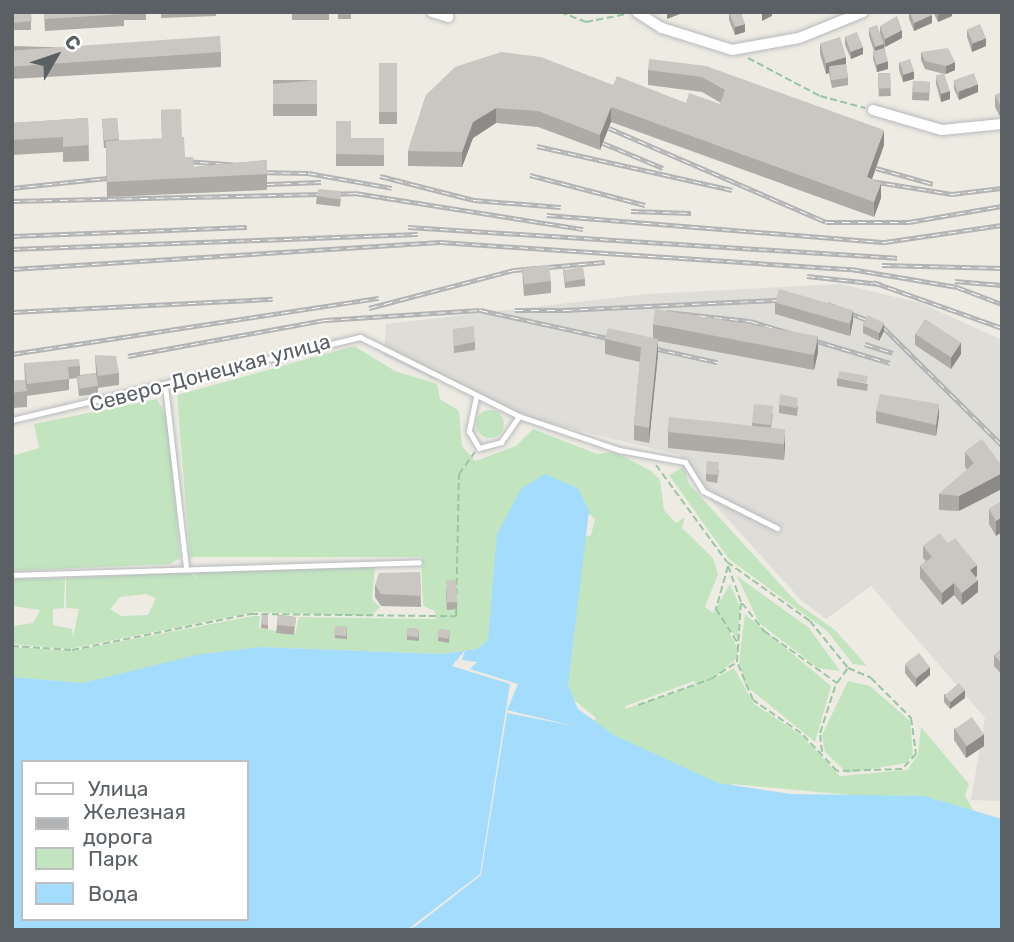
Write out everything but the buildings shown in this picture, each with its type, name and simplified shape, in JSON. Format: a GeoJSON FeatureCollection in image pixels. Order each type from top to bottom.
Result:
{"type":"FeatureCollection","features":[{"type":"Feature","properties":{"kind":"street"},"geometry":{"type":"LineString","coordinates":[[432,12],[448,17]]}},
{"type":"Feature","properties":{"kind":"street"},"geometry":{"type":"LineString","coordinates":[[637,13],[662,28],[732,50],[799,38],[863,12]]}},
{"type":"Feature","properties":{"kind":"street"},"geometry":{"type":"LineString","coordinates":[[873,110],[942,130],[1002,124]]}},
{"type":"Feature","properties":{"kind":"lane","name":"Северо-Донецкая улица"},"geometry":{"type":"LineString","coordinates":[[12,420],[165,386],[360,337],[476,397],[519,416],[650,456],[685,462],[703,491],[777,528]]}},
{"type":"Feature","properties":{"kind":"lane"},"geometry":{"type":"LineString","coordinates":[[165,386],[178,457],[186,567]]}},
{"type":"Feature","properties":{"kind":"lane"},"geometry":{"type":"LineString","coordinates":[[476,397],[469,431],[479,448],[501,442],[519,416]]}},
{"type":"Feature","properties":{"kind":"lane"},"geometry":{"type":"LineString","coordinates":[[12,575],[186,567],[419,562]]}},
{"type":"Feature","properties":{"kind":"path"},"geometry":{"type":"LineString","coordinates":[[559,12],[586,22],[637,13]]}},
{"type":"Feature","properties":{"kind":"path"},"geometry":{"type":"LineString","coordinates":[[732,50],[820,96],[873,110]]}},
{"type":"Feature","properties":{"kind":"path"},"geometry":{"type":"LineString","coordinates":[[12,646],[72,650],[251,614],[456,616],[461,581],[459,474],[479,448]]}},
{"type":"Feature","properties":{"kind":"path"},"geometry":{"type":"LineString","coordinates":[[650,456],[727,562],[741,602],[764,631],[837,683]]}},
{"type":"Feature","properties":{"kind":"path"},"geometry":{"type":"LineString","coordinates":[[727,562],[729,580],[716,609],[740,646]]}},
{"type":"Feature","properties":{"kind":"path"},"geometry":{"type":"LineString","coordinates":[[727,562],[810,621],[848,668],[871,678],[911,718],[916,754],[902,769],[845,775],[822,753],[753,700],[737,662],[741,602]]}},
{"type":"Feature","properties":{"kind":"path"},"geometry":{"type":"LineString","coordinates":[[638,705],[711,679],[737,662]]}},
{"type":"Feature","properties":{"kind":"path"},"geometry":{"type":"LineString","coordinates":[[822,753],[820,733],[837,683],[848,668]]}},
{"type":"Feature","properties":{"kind":"shaded area"},"geometry":{"type":"Polygon","coordinates":[[[841,284],[921,303],[1002,340],[1002,801],[971,800],[985,718],[871,586],[826,619],[801,600],[690,477],[680,455],[519,416],[384,356],[386,324],[647,294],[841,284]]]}},
{"type":"Feature","properties":{"kind":"green space"},"geometry":{"type":"Polygon","coordinates":[[[354,346],[395,371],[437,384],[440,399],[459,411],[462,446],[475,461],[516,446],[533,429],[597,454],[615,452],[651,471],[660,480],[664,510],[676,523],[685,517],[682,528],[713,558],[718,574],[705,607],[713,613],[730,584],[740,607],[738,639],[726,626],[738,649],[736,659],[713,679],[734,668],[754,704],[800,734],[840,776],[907,770],[918,755],[921,727],[969,784],[965,795],[976,816],[935,803],[732,784],[723,791],[590,726],[596,718],[568,695],[563,679],[583,538],[591,535],[595,519],[584,510],[496,604],[488,640],[477,649],[442,654],[259,647],[83,683],[12,677],[12,647],[72,651],[253,616],[260,616],[259,628],[295,634],[299,617],[436,619],[435,611],[423,606],[421,557],[190,557],[177,395],[354,346]],[[694,681],[626,706],[625,709],[696,685],[694,681]]]}},
{"type":"Feature","properties":{"kind":"green space"},"geometry":{"type":"Polygon","coordinates":[[[157,399],[168,420],[180,558],[170,564],[12,571],[12,456],[39,448],[34,424],[157,399]]]}},
{"type":"Feature","properties":{"kind":"green space"},"geometry":{"type":"Polygon","coordinates":[[[490,410],[500,414],[504,424],[500,434],[490,438],[480,434],[476,424],[480,414],[490,410]]]}},
{"type":"Feature","properties":{"kind":"green space"},"geometry":{"type":"Polygon","coordinates":[[[684,467],[689,484],[798,604],[835,630],[867,666],[853,664],[827,631],[729,559],[669,475],[684,467]]]}},
{"type":"Feature","properties":{"kind":"green space"},"geometry":{"type":"Polygon","coordinates":[[[375,567],[372,599],[380,607],[371,616],[255,612],[68,649],[12,644],[12,626],[33,623],[40,610],[12,606],[12,579],[65,578],[64,608],[53,609],[53,625],[72,629],[73,637],[79,609],[66,608],[66,578],[192,572],[198,582],[194,572],[375,567]],[[146,594],[120,597],[110,609],[121,616],[148,615],[156,598],[146,594]]]}},
{"type":"Feature","properties":{"kind":"green space"},"geometry":{"type":"Polygon","coordinates":[[[737,576],[809,628],[840,671],[818,668],[759,623],[737,576]]]}},
{"type":"Feature","properties":{"kind":"green space"},"geometry":{"type":"Polygon","coordinates":[[[745,614],[831,686],[815,742],[745,685],[739,662],[745,614]]]}},
{"type":"Feature","properties":{"kind":"green space"},"geometry":{"type":"Polygon","coordinates":[[[848,681],[870,686],[910,721],[913,755],[906,763],[847,773],[825,752],[822,735],[848,681]]]}},
{"type":"Feature","properties":{"kind":"water"},"geometry":{"type":"Polygon","coordinates":[[[545,474],[578,488],[589,511],[568,685],[578,709],[614,735],[718,783],[791,794],[924,796],[1002,819],[1002,930],[12,930],[12,677],[83,683],[196,655],[259,647],[442,654],[477,649],[488,640],[497,534],[521,489],[545,474]]]}},
{"type":"Feature","properties":{"kind":"pier"},"geometry":{"type":"Polygon","coordinates":[[[465,650],[462,660],[477,662],[470,669],[518,684],[507,710],[574,726],[507,713],[481,875],[416,926],[407,930],[480,874],[510,684],[452,666],[465,650]]]}},
{"type":"Feature","properties":{"kind":"railway"},"geometry":{"type":"LineString","coordinates":[[609,128],[826,222],[909,222],[1002,206]]}},
{"type":"Feature","properties":{"kind":"railway"},"geometry":{"type":"LineString","coordinates":[[603,143],[663,168]]}},
{"type":"Feature","properties":{"kind":"railway"},"geometry":{"type":"LineString","coordinates":[[537,146],[732,190]]}},
{"type":"Feature","properties":{"kind":"railway"},"geometry":{"type":"LineString","coordinates":[[184,161],[257,166]]}},
{"type":"Feature","properties":{"kind":"railway"},"geometry":{"type":"LineString","coordinates":[[876,168],[933,184]]}},
{"type":"Feature","properties":{"kind":"railway"},"geometry":{"type":"LineString","coordinates":[[250,172],[308,173],[392,188]]}},
{"type":"Feature","properties":{"kind":"railway"},"geometry":{"type":"LineString","coordinates":[[530,175],[645,205]]}},
{"type":"Feature","properties":{"kind":"railway"},"geometry":{"type":"LineString","coordinates":[[380,176],[474,200],[561,207]]}},
{"type":"Feature","properties":{"kind":"railway"},"geometry":{"type":"LineString","coordinates":[[12,188],[107,178]]}},
{"type":"Feature","properties":{"kind":"railway"},"geometry":{"type":"LineString","coordinates":[[871,181],[952,194],[1002,188]]}},
{"type":"Feature","properties":{"kind":"railway"},"geometry":{"type":"LineString","coordinates":[[267,184],[321,182]]}},
{"type":"Feature","properties":{"kind":"railway"},"geometry":{"type":"LineString","coordinates":[[12,201],[355,193],[583,229]]}},
{"type":"Feature","properties":{"kind":"railway"},"geometry":{"type":"LineString","coordinates":[[631,211],[691,213]]}},
{"type":"Feature","properties":{"kind":"railway"},"geometry":{"type":"LineString","coordinates":[[547,215],[885,242],[1002,225]]}},
{"type":"Feature","properties":{"kind":"railway"},"geometry":{"type":"LineString","coordinates":[[12,236],[247,227]]}},
{"type":"Feature","properties":{"kind":"railway"},"geometry":{"type":"LineString","coordinates":[[408,227],[897,258]]}},
{"type":"Feature","properties":{"kind":"railway"},"geometry":{"type":"LineString","coordinates":[[12,249],[418,234]]}},
{"type":"Feature","properties":{"kind":"railway"},"geometry":{"type":"LineString","coordinates":[[12,269],[440,242],[851,269],[957,287],[1002,304]]}},
{"type":"Feature","properties":{"kind":"railway"},"geometry":{"type":"LineString","coordinates":[[369,308],[514,270],[605,262]]}},
{"type":"Feature","properties":{"kind":"railway"},"geometry":{"type":"LineString","coordinates":[[882,265],[1002,268]]}},
{"type":"Feature","properties":{"kind":"railway"},"geometry":{"type":"LineString","coordinates":[[807,276],[881,284]]}},
{"type":"Feature","properties":{"kind":"railway"},"geometry":{"type":"LineString","coordinates":[[955,281],[1002,285]]}},
{"type":"Feature","properties":{"kind":"railway"},"geometry":{"type":"LineString","coordinates":[[873,282],[1002,328]]}},
{"type":"Feature","properties":{"kind":"railway"},"geometry":{"type":"LineString","coordinates":[[12,354],[379,298]]}},
{"type":"Feature","properties":{"kind":"railway"},"geometry":{"type":"LineString","coordinates":[[12,312],[273,299]]}},
{"type":"Feature","properties":{"kind":"railway"},"geometry":{"type":"LineString","coordinates":[[564,310],[797,299]]}},
{"type":"Feature","properties":{"kind":"railway"},"geometry":{"type":"LineString","coordinates":[[828,304],[882,326],[1002,445]]}},
{"type":"Feature","properties":{"kind":"railway"},"geometry":{"type":"LineString","coordinates":[[128,356],[325,320],[480,310],[717,362]]}},
{"type":"Feature","properties":{"kind":"railway"},"geometry":{"type":"LineString","coordinates":[[515,310],[571,310]]}},
{"type":"Feature","properties":{"kind":"railway"},"geometry":{"type":"LineString","coordinates":[[666,312],[750,321],[890,363]]}},
{"type":"Feature","properties":{"kind":"railway"},"geometry":{"type":"LineString","coordinates":[[865,344],[893,353]]}}]}
